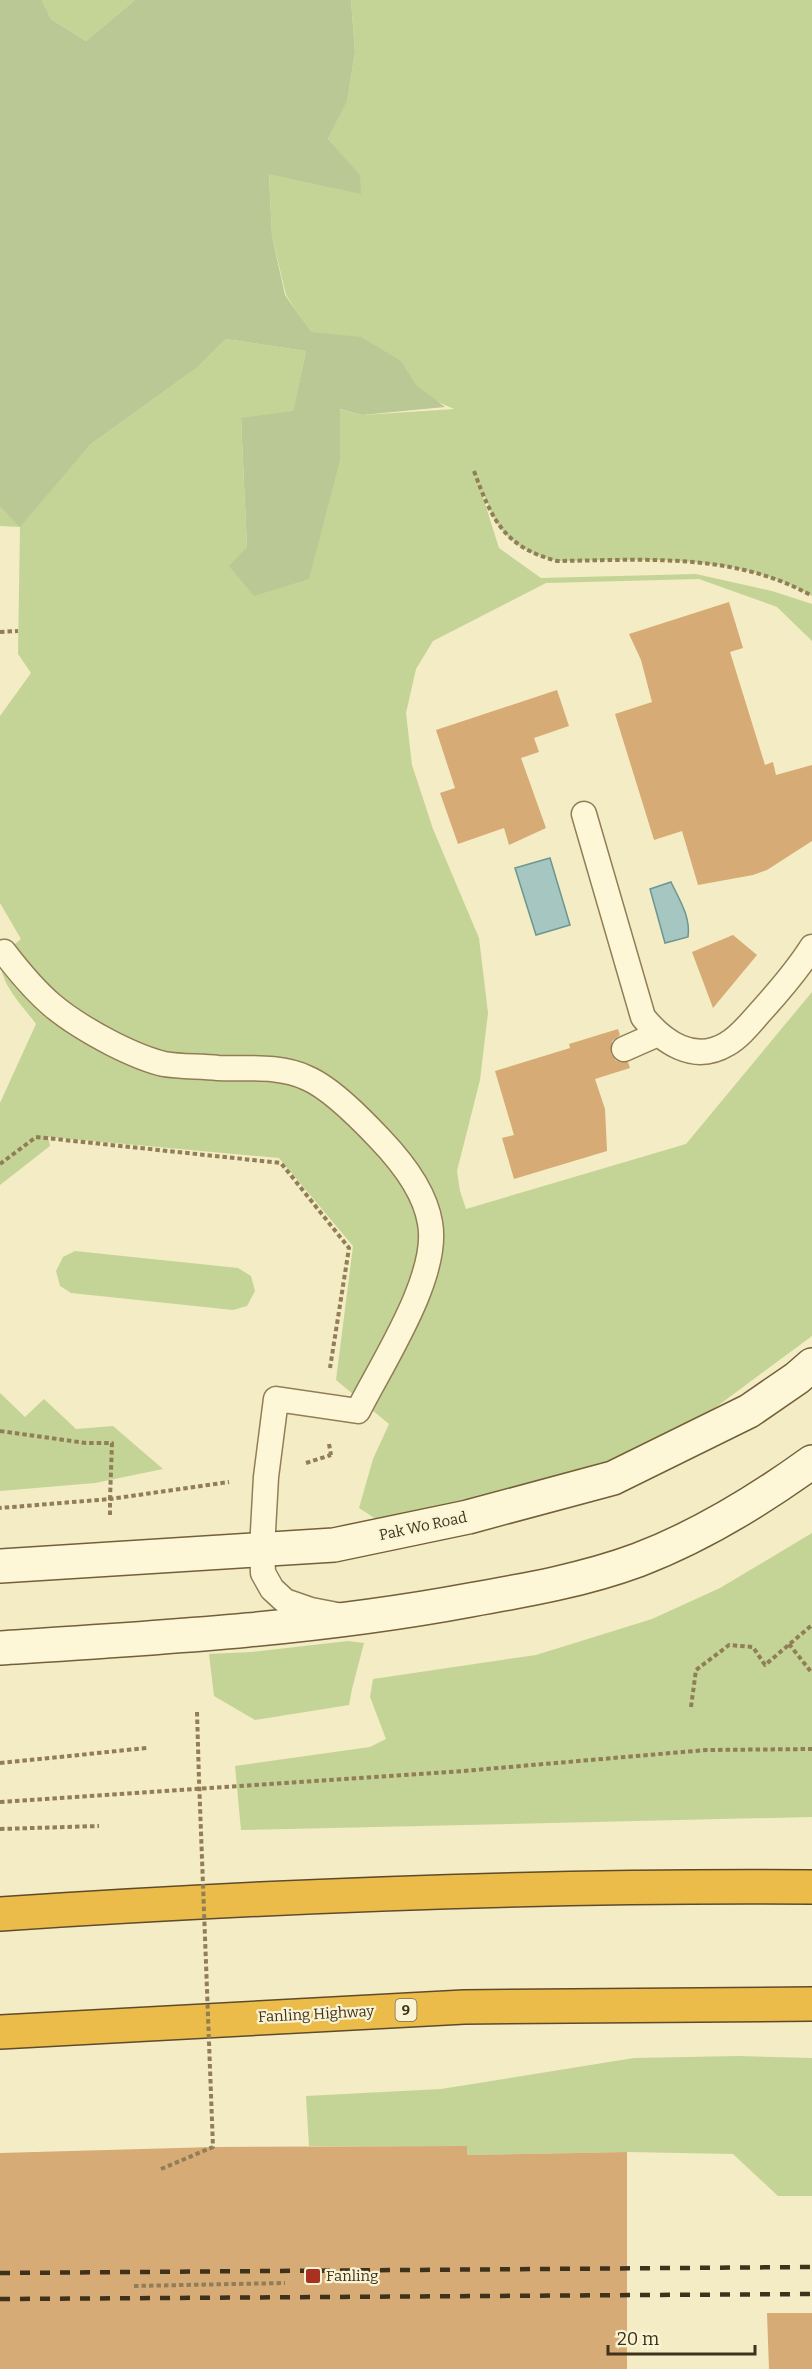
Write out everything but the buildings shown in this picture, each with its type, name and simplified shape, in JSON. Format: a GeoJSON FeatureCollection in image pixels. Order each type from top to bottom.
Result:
{"type":"FeatureCollection","features":[{"type":"Feature","properties":{"kind":"highway"},"geometry":{"type":"LineString","coordinates":[[0,1914],[215,1900],[451,1891],[727,1886],[812,1887]]}},
{"type":"Feature","properties":{"kind":"highway","name":"Fanling Highway"},"geometry":{"type":"LineString","coordinates":[[0,2032],[464,2007],[812,2004]]}},
{"type":"Feature","properties":{"kind":"main road","name":"Pak Wo Road"},"geometry":{"type":"LineString","coordinates":[[0,1566],[334,1545],[468,1517],[613,1478],[749,1411],[812,1365]]}},
{"type":"Feature","properties":{"kind":"main road"},"geometry":{"type":"LineString","coordinates":[[0,1648],[245,1632],[430,1608],[551,1585],[638,1560],[709,1528],[775,1489],[812,1462]]}},
{"type":"Feature","properties":{"kind":"lane"},"geometry":{"type":"LineString","coordinates":[[584,814],[643,1017],[658,1034],[684,1050],[712,1051],[727,1044],[741,1033],[783,987],[812,947]]}},
{"type":"Feature","properties":{"kind":"lane"},"geometry":{"type":"LineString","coordinates":[[4,952],[40,995],[56,1010],[72,1022],[132,1053],[164,1064],[280,1070],[308,1078],[359,1117],[391,1150],[412,1178],[423,1200],[430,1224],[431,1249],[427,1268],[415,1299],[358,1410],[276,1399],[266,1477],[263,1573],[272,1589],[285,1601],[311,1610],[354,1618]]}},
{"type":"Feature","properties":{"kind":"lane"},"geometry":{"type":"LineString","coordinates":[[624,1049],[658,1034]]}},
{"type":"Feature","properties":{"kind":"path"},"geometry":{"type":"LineString","coordinates":[[474,471],[496,521],[506,534],[526,550],[546,558],[557,561],[679,561],[738,568],[783,582],[812,596]]}},
{"type":"Feature","properties":{"kind":"path"},"geometry":{"type":"LineString","coordinates":[[0,632],[18,631]]}},
{"type":"Feature","properties":{"kind":"path"},"geometry":{"type":"LineString","coordinates":[[0,1164],[36,1137],[281,1163],[349,1248],[324,1405],[331,1455],[266,1477],[110,1499],[0,1508]]}},
{"type":"Feature","properties":{"kind":"path"},"geometry":{"type":"LineString","coordinates":[[0,1431],[86,1443],[112,1443],[110,1523]]}},
{"type":"Feature","properties":{"kind":"path"},"geometry":{"type":"LineString","coordinates":[[691,1707],[696,1670],[729,1645],[753,1647],[765,1665],[812,1625]]}},
{"type":"Feature","properties":{"kind":"path"},"geometry":{"type":"LineString","coordinates":[[789,1644],[812,1673]]}},
{"type":"Feature","properties":{"kind":"path"},"geometry":{"type":"LineString","coordinates":[[161,2169],[213,2147],[197,1712]]}},
{"type":"Feature","properties":{"kind":"path"},"geometry":{"type":"LineString","coordinates":[[0,1763],[147,1748]]}},
{"type":"Feature","properties":{"kind":"path"},"geometry":{"type":"LineString","coordinates":[[0,1802],[463,1771],[706,1750],[812,1749]]}},
{"type":"Feature","properties":{"kind":"path"},"geometry":{"type":"LineString","coordinates":[[0,1829],[99,1826]]}},
{"type":"Feature","properties":{"kind":"path"},"geometry":{"type":"LineString","coordinates":[[134,2286],[285,2283]]}},
{"type":"Feature","properties":{"kind":"green space"},"geometry":{"type":"Polygon","coordinates":[[[0,0],[42,0],[51,19],[86,41],[135,0],[351,0],[355,52],[347,101],[328,139],[360,175],[361,194],[269,174],[272,236],[285,295],[311,332],[361,337],[401,361],[416,385],[445,407],[362,415],[340,409],[340,460],[309,579],[254,596],[229,566],[247,547],[241,418],[293,411],[306,351],[226,339],[198,367],[91,444],[20,527],[0,507],[0,0]]]}},
{"type":"Feature","properties":{"kind":"green space"},"geometry":{"type":"Polygon","coordinates":[[[42,0],[135,0],[86,41],[51,19],[42,0]]]}},
{"type":"Feature","properties":{"kind":"green space"},"geometry":{"type":"Polygon","coordinates":[[[351,0],[812,0],[812,596],[782,582],[720,565],[655,560],[557,561],[530,552],[507,536],[495,520],[481,491],[499,548],[541,578],[696,574],[772,591],[812,604],[812,641],[777,607],[699,579],[546,583],[433,641],[416,669],[406,713],[412,765],[433,829],[479,938],[488,1013],[480,1080],[457,1171],[466,1209],[686,1144],[812,992],[812,1336],[708,1413],[651,1447],[507,1494],[444,1504],[396,1532],[359,1508],[373,1459],[389,1424],[336,1380],[353,1246],[279,1158],[48,1137],[50,1146],[0,1185],[0,1103],[36,1024],[7,985],[0,957],[21,939],[0,903],[0,716],[31,673],[18,654],[20,527],[0,526],[0,507],[20,526],[91,444],[198,367],[226,339],[306,351],[293,412],[241,419],[247,548],[340,460],[339,409],[362,415],[454,409],[413,391],[310,332],[286,295],[272,236],[269,173],[359,175],[328,139],[347,100],[355,52],[351,0]]]}},
{"type":"Feature","properties":{"kind":"green space"},"geometry":{"type":"Polygon","coordinates":[[[75,1251],[238,1268],[251,1276],[255,1291],[247,1306],[233,1310],[71,1293],[60,1286],[56,1271],[63,1257],[75,1251]]]}},
{"type":"Feature","properties":{"kind":"green space"},"geometry":{"type":"Polygon","coordinates":[[[0,1393],[25,1417],[44,1399],[76,1429],[113,1426],[163,1469],[95,1483],[0,1491],[0,1393]]]}},
{"type":"Feature","properties":{"kind":"green space"},"geometry":{"type":"Polygon","coordinates":[[[812,1533],[812,1817],[241,1830],[235,1766],[370,1747],[386,1739],[370,1697],[373,1679],[536,1655],[652,1619],[720,1588],[812,1533]]]}},
{"type":"Feature","properties":{"kind":"green space"},"geometry":{"type":"Polygon","coordinates":[[[348,1641],[364,1643],[349,1705],[255,1720],[214,1696],[209,1654],[251,1652],[348,1641]]]}},
{"type":"Feature","properties":{"kind":"green space"},"geometry":{"type":"Polygon","coordinates":[[[739,2056],[812,2058],[812,2196],[778,2196],[733,2154],[627,2152],[467,2155],[466,2146],[309,2146],[306,2096],[441,2089],[634,2058],[739,2056]]]}},
{"type":"Feature","properties":{"kind":"water"},"geometry":{"type":"Polygon","coordinates":[[[550,858],[570,925],[536,935],[515,868],[550,858]]]}},
{"type":"Feature","properties":{"kind":"water"},"geometry":{"type":"Polygon","coordinates":[[[671,882],[686,915],[688,937],[665,943],[650,889],[671,882]]]}},
{"type":"Feature","properties":{"kind":"railway"},"geometry":{"type":"LineString","coordinates":[[0,2273],[812,2267]]}},
{"type":"Feature","properties":{"kind":"railway"},"geometry":{"type":"LineString","coordinates":[[0,2299],[812,2294]]}},
{"type":"Feature","properties":{"kind":"place","name":"Fanling"},"geometry":{"type":"Point","coordinates":[313,2276]}}]}
